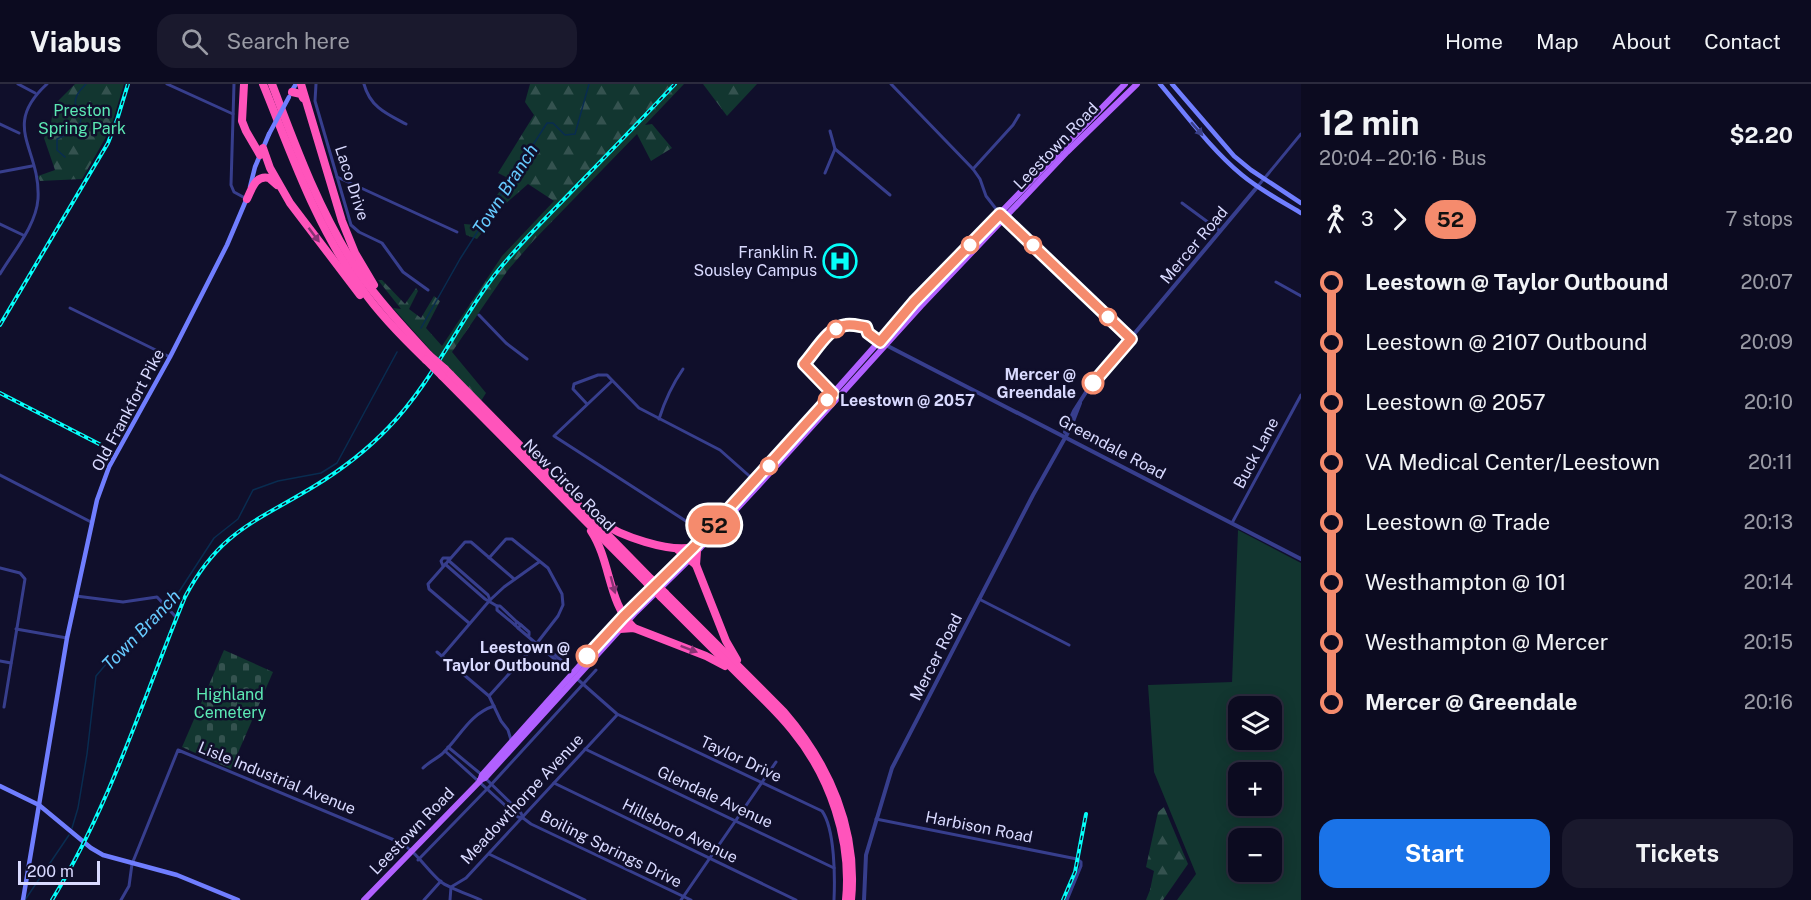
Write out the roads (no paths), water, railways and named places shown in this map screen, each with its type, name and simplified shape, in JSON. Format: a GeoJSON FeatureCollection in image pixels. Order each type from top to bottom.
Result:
{"type":"FeatureCollection","features":[{"type":"Feature","properties":{"kind":"highway"},"geometry":{"type":"LineString","coordinates":[[244,84],[241,119],[252,141],[262,149],[290,203],[346,278],[377,313],[385,318]]}},
{"type":"Feature","properties":{"kind":"highway","name":"New Circle Road"},"geometry":{"type":"LineString","coordinates":[[263,84],[326,233],[361,288],[385,318],[428,357]]}},
{"type":"Feature","properties":{"kind":"highway","name":"New Circle Road"},"geometry":{"type":"LineString","coordinates":[[272,84],[306,172],[330,224],[357,270],[384,306],[428,357],[584,520],[799,730],[830,779],[841,810],[852,861],[852,900]]}},
{"type":"Feature","properties":{"kind":"highway"},"geometry":{"type":"LineString","coordinates":[[301,84],[347,234],[384,306]]}},
{"type":"Feature","properties":{"kind":"highway"},"geometry":{"type":"LineString","coordinates":[[291,90],[301,94],[306,102]]}},
{"type":"Feature","properties":{"kind":"highway"},"geometry":{"type":"LineString","coordinates":[[247,199],[256,181],[263,177],[269,178],[280,187]]}},
{"type":"Feature","properties":{"kind":"highway","name":"New Circle Road"},"geometry":{"type":"LineString","coordinates":[[443,373],[583,509],[649,581]]}},
{"type":"Feature","properties":{"kind":"highway"},"geometry":{"type":"LineString","coordinates":[[583,509],[614,530],[677,549],[696,549],[696,565],[729,648],[755,687]]}},
{"type":"Feature","properties":{"kind":"highway"},"geometry":{"type":"LineString","coordinates":[[584,520],[603,554],[622,622],[712,658],[755,687]]}},
{"type":"Feature","properties":{"kind":"highway"},"geometry":{"type":"LineString","coordinates":[[677,549],[696,565]]}},
{"type":"Feature","properties":{"kind":"highway","name":"New Circle Road"},"geometry":{"type":"LineString","coordinates":[[755,687],[793,731],[824,780],[834,806],[843,842],[846,900]]}},
{"type":"Feature","properties":{"kind":"main road","name":"Leestown Road"},"geometry":{"type":"LineString","coordinates":[[482,778],[522,729],[622,622],[696,549],[835,395],[1125,84]]}},
{"type":"Feature","properties":{"kind":"main road","name":"Leestown Road"},"geometry":{"type":"LineString","coordinates":[[1002,216],[1137,84]]}},
{"type":"Feature","properties":{"kind":"main road"},"geometry":{"type":"LineString","coordinates":[[1160,84],[1213,146],[1242,175],[1301,213]]}},
{"type":"Feature","properties":{"kind":"main road"},"geometry":{"type":"LineString","coordinates":[[1172,84],[1221,144],[1234,156],[1301,203]]}},
{"type":"Feature","properties":{"kind":"main road","name":"Old Frankfort Pike"},"geometry":{"type":"LineString","coordinates":[[23,897],[67,638],[97,500],[109,467],[170,357],[226,245],[247,199],[262,149],[291,90]]}},
{"type":"Feature","properties":{"kind":"main road","name":"Leestown Road"},"geometry":{"type":"LineString","coordinates":[[364,900],[482,778],[573,675]]}},
{"type":"Feature","properties":{"kind":"main road"},"geometry":{"type":"LineString","coordinates":[[0,786],[39,805],[97,852],[108,858],[186,878],[237,900]]}},
{"type":"Feature","properties":{"kind":"street"},"geometry":{"type":"LineString","coordinates":[[18,84],[34,93]]}},
{"type":"Feature","properties":{"kind":"street"},"geometry":{"type":"LineString","coordinates":[[24,105],[34,93],[47,84]]}},
{"type":"Feature","properties":{"kind":"street"},"geometry":{"type":"LineString","coordinates":[[167,84],[233,114]]}},
{"type":"Feature","properties":{"kind":"street"},"geometry":{"type":"LineString","coordinates":[[234,84],[231,185],[234,192],[247,199]]}},
{"type":"Feature","properties":{"kind":"street","name":"Laco Drive"},"geometry":{"type":"LineString","coordinates":[[316,84],[315,101],[353,228],[382,243],[403,272],[428,290]]}},
{"type":"Feature","properties":{"kind":"street"},"geometry":{"type":"LineString","coordinates":[[364,84],[374,105],[406,124]]}},
{"type":"Feature","properties":{"kind":"street"},"geometry":{"type":"LineString","coordinates":[[892,84],[973,169],[990,203],[1002,216],[1131,339]]}},
{"type":"Feature","properties":{"kind":"street"},"geometry":{"type":"LineString","coordinates":[[973,169],[1014,125],[1019,115]]}},
{"type":"Feature","properties":{"kind":"street"},"geometry":{"type":"LineString","coordinates":[[0,124],[19,134]]}},
{"type":"Feature","properties":{"kind":"street"},"geometry":{"type":"LineString","coordinates":[[0,273],[33,218],[38,201],[36,180],[18,127]]}},
{"type":"Feature","properties":{"kind":"street"},"geometry":{"type":"LineString","coordinates":[[830,131],[836,149],[890,195]]}},
{"type":"Feature","properties":{"kind":"street"},"geometry":{"type":"LineString","coordinates":[[1258,186],[1301,134]]}},
{"type":"Feature","properties":{"kind":"street"},"geometry":{"type":"LineString","coordinates":[[825,173],[836,149]]}},
{"type":"Feature","properties":{"kind":"street"},"geometry":{"type":"LineString","coordinates":[[0,172],[32,166]]}},
{"type":"Feature","properties":{"kind":"street"},"geometry":{"type":"LineString","coordinates":[[337,177],[457,232]]}},
{"type":"Feature","properties":{"kind":"street","name":"Mercer Road"},"geometry":{"type":"LineString","coordinates":[[864,900],[866,855],[892,768],[1064,436],[1066,428],[1088,389],[1258,186]]}},
{"type":"Feature","properties":{"kind":"street"},"geometry":{"type":"LineString","coordinates":[[1182,203],[1220,231]]}},
{"type":"Feature","properties":{"kind":"street"},"geometry":{"type":"LineString","coordinates":[[0,224],[23,235]]}},
{"type":"Feature","properties":{"kind":"street"},"geometry":{"type":"LineString","coordinates":[[1276,282],[1301,296]]}},
{"type":"Feature","properties":{"kind":"street"},"geometry":{"type":"LineString","coordinates":[[70,308],[170,357]]}},
{"type":"Feature","properties":{"kind":"street"},"geometry":{"type":"LineString","coordinates":[[479,315],[506,343],[527,359]]}},
{"type":"Feature","properties":{"kind":"street","name":"Greendale Road"},"geometry":{"type":"LineString","coordinates":[[883,343],[1301,559]]}},
{"type":"Feature","properties":{"kind":"street"},"geometry":{"type":"LineString","coordinates":[[660,420],[673,383],[683,369]]}},
{"type":"Feature","properties":{"kind":"street"},"geometry":{"type":"LineString","coordinates":[[587,404],[573,389],[576,382],[598,375],[607,375],[639,408],[720,450],[756,483]]}},
{"type":"Feature","properties":{"kind":"street"},"geometry":{"type":"LineString","coordinates":[[612,381],[554,436],[692,525],[700,527],[715,512],[726,516]]}},
{"type":"Feature","properties":{"kind":"street","name":"Buck Lane"},"geometry":{"type":"LineString","coordinates":[[1232,523],[1301,395]]}},
{"type":"Feature","properties":{"kind":"street"},"geometry":{"type":"LineString","coordinates":[[0,476],[91,522]]}},
{"type":"Feature","properties":{"kind":"street"},"geometry":{"type":"LineString","coordinates":[[489,558],[509,538],[548,568],[562,594],[562,605],[558,616],[489,696]]}},
{"type":"Feature","properties":{"kind":"street"},"geometry":{"type":"LineString","coordinates":[[449,559],[468,541],[514,579]]}},
{"type":"Feature","properties":{"kind":"street"},"geometry":{"type":"LineString","coordinates":[[443,558],[449,559],[490,600],[485,599],[444,565],[441,561],[443,558]]}},
{"type":"Feature","properties":{"kind":"street"},"geometry":{"type":"LineString","coordinates":[[442,656],[490,600],[540,561]]}},
{"type":"Feature","properties":{"kind":"street"},"geometry":{"type":"LineString","coordinates":[[444,565],[429,583],[429,589],[469,623]]}},
{"type":"Feature","properties":{"kind":"street"},"geometry":{"type":"LineString","coordinates":[[0,568],[20,573],[24,578],[4,707]]}},
{"type":"Feature","properties":{"kind":"street"},"geometry":{"type":"LineString","coordinates":[[76,596],[123,602],[157,597],[175,615]]}},
{"type":"Feature","properties":{"kind":"street"},"geometry":{"type":"LineString","coordinates":[[979,599],[1069,645]]}},
{"type":"Feature","properties":{"kind":"street","name":"Taylor Drive"},"geometry":{"type":"LineString","coordinates":[[490,600],[500,606],[526,636],[529,635],[539,647],[617,714],[822,812],[828,827],[834,868],[834,900]]}},
{"type":"Feature","properties":{"kind":"street"},"geometry":{"type":"LineString","coordinates":[[16,629],[67,638]]}},
{"type":"Feature","properties":{"kind":"street"},"geometry":{"type":"LineString","coordinates":[[437,652],[489,696],[501,721],[511,735],[510,744]]}},
{"type":"Feature","properties":{"kind":"street"},"geometry":{"type":"LineString","coordinates":[[0,661],[11,663]]}},
{"type":"Feature","properties":{"kind":"street"},"geometry":{"type":"LineString","coordinates":[[418,860],[488,788],[596,670]]}},
{"type":"Feature","properties":{"kind":"street"},"geometry":{"type":"LineString","coordinates":[[423,768],[447,749],[471,719],[494,706]]}},
{"type":"Feature","properties":{"kind":"street","name":"Meadowthorpe Avenue"},"geometry":{"type":"LineString","coordinates":[[452,886],[462,881],[489,854],[617,714]]}},
{"type":"Feature","properties":{"kind":"street"},"geometry":{"type":"LineString","coordinates":[[508,730],[522,729]]}},
{"type":"Feature","properties":{"kind":"street"},"geometry":{"type":"LineString","coordinates":[[447,749],[482,778]]}},
{"type":"Feature","properties":{"kind":"street","name":"Glendale Avenue"},"geometry":{"type":"LineString","coordinates":[[585,749],[834,868]]}},
{"type":"Feature","properties":{"kind":"street","name":"Lisle Industrial Avenue"},"geometry":{"type":"LineString","coordinates":[[132,864],[178,750],[382,834],[406,846],[412,852]]}},
{"type":"Feature","properties":{"kind":"street"},"geometry":{"type":"LineString","coordinates":[[683,898],[776,762]]}},
{"type":"Feature","properties":{"kind":"street","name":"Boiling Springs Drive"},"geometry":{"type":"LineString","coordinates":[[482,778],[521,813],[523,818]]}},
{"type":"Feature","properties":{"kind":"street","name":"Boiling Springs Drive"},"geometry":{"type":"LineString","coordinates":[[482,778],[488,788],[517,816],[691,900]]}},
{"type":"Feature","properties":{"kind":"street","name":"Hillsboro Avenue"},"geometry":{"type":"LineString","coordinates":[[554,783],[795,900]]}},
{"type":"Feature","properties":{"kind":"street","name":"Harbison Road"},"geometry":{"type":"LineString","coordinates":[[876,819],[1077,859],[1080,866],[1067,900]]}},
{"type":"Feature","properties":{"kind":"street"},"geometry":{"type":"LineString","coordinates":[[412,852],[441,881],[481,900]]}},
{"type":"Feature","properties":{"kind":"street"},"geometry":{"type":"LineString","coordinates":[[489,854],[585,900]]}},
{"type":"Feature","properties":{"kind":"street"},"geometry":{"type":"LineString","coordinates":[[121,900],[129,886],[132,864]]}},
{"type":"Feature","properties":{"kind":"street"},"geometry":{"type":"LineString","coordinates":[[424,900],[441,881]]}},
{"type":"Feature","properties":{"kind":"street"},"geometry":{"type":"LineString","coordinates":[[450,900],[452,886]]}},
{"type":"Feature","properties":{"kind":"waterway"},"geometry":{"type":"LineString","coordinates":[[65,157],[57,150],[57,139],[72,132],[78,126],[81,116],[76,99],[86,84]]}},
{"type":"Feature","properties":{"kind":"waterway","name":"Town Branch"},"geometry":{"type":"LineString","coordinates":[[421,328],[460,259],[547,123],[553,123],[565,135],[575,134],[589,84]]}},
{"type":"Feature","properties":{"kind":"waterway","name":"Town Branch"},"geometry":{"type":"LineString","coordinates":[[72,828],[78,808],[87,754],[96,676],[113,656],[173,601],[214,538],[238,519],[253,490],[278,481],[321,473],[337,463],[397,352]]}},
{"type":"Feature","properties":{"kind":"waterway","name":"Town Branch"},"geometry":{"type":"LineString","coordinates":[[25,900],[69,835]]}},
{"type":"Feature","properties":{"kind":"railway"},"geometry":{"type":"LineString","coordinates":[[0,325],[108,143],[128,84]]}},
{"type":"Feature","properties":{"kind":"railway"},"geometry":{"type":"LineString","coordinates":[[52,900],[73,864],[108,790],[185,597],[211,557],[225,543],[256,520],[343,467],[388,428],[419,391],[483,291],[506,261],[675,84]]}},
{"type":"Feature","properties":{"kind":"railway"},"geometry":{"type":"LineString","coordinates":[[0,393],[105,447]]}},
{"type":"Feature","properties":{"kind":"railway"},"geometry":{"type":"LineString","coordinates":[[1063,900],[1075,872],[1086,814]]}},
{"type":"Feature","properties":{"kind":"place","name":"Franklin R. Sousley Campus"},"geometry":{"type":"Point","coordinates":[840,261]}},
{"type":"Feature","properties":{"kind":"place","name":"Mercer @ Greendale"},"geometry":{"type":"Point","coordinates":[1093,383]}},
{"type":"Feature","properties":{"kind":"place","name":"Leestown @ 2057"},"geometry":{"type":"Point","coordinates":[827,400]}},
{"type":"Feature","properties":{"kind":"place","name":"Leestown @ Taylor Outbound"},"geometry":{"type":"Point","coordinates":[587,656]}},
{"type":"Feature","properties":{"kind":"park label","name":"Preston Spring Park"},"geometry":{"type":"Point","coordinates":[82,119]}},
{"type":"Feature","properties":{"kind":"park label","name":"Highland Cemetery"},"geometry":{"type":"Point","coordinates":[230,703]}}]}
